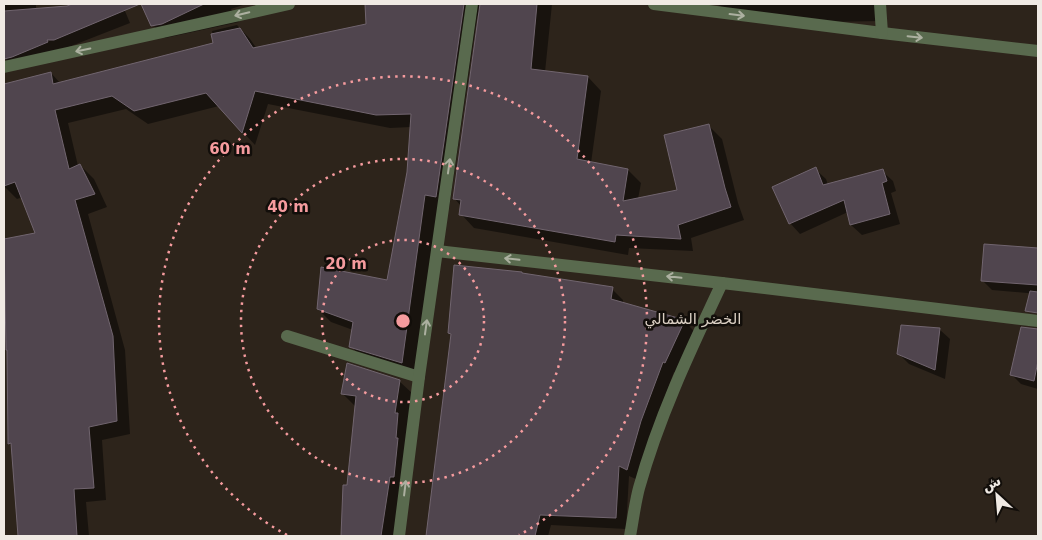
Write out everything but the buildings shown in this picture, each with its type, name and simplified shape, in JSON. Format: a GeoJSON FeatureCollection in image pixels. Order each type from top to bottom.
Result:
{"type":"FeatureCollection","features":[{"type":"Feature","properties":{"kind":"street"},"geometry":{"type":"LineString","coordinates":[[4,67],[289,4]]}},
{"type":"Feature","properties":{"kind":"street"},"geometry":{"type":"LineString","coordinates":[[399,536],[419,377],[472,4]]}},
{"type":"Feature","properties":{"kind":"street"},"geometry":{"type":"LineString","coordinates":[[654,4],[882,34],[1038,51]]}},
{"type":"Feature","properties":{"kind":"street"},"geometry":{"type":"LineString","coordinates":[[880,4],[882,34]]}},
{"type":"Feature","properties":{"kind":"street"},"geometry":{"type":"LineString","coordinates":[[437,251],[1038,321]]}},
{"type":"Feature","properties":{"kind":"street"},"geometry":{"type":"LineString","coordinates":[[630,536],[639,489],[659,424],[685,362],[722,283]]}},
{"type":"Feature","properties":{"kind":"street"},"geometry":{"type":"LineString","coordinates":[[288,336],[419,377]]}},
{"type":"Feature","properties":{"kind":"district","name":"الخضر الشمالي"},"geometry":{"type":"Point","coordinates":[693,319]}}]}
